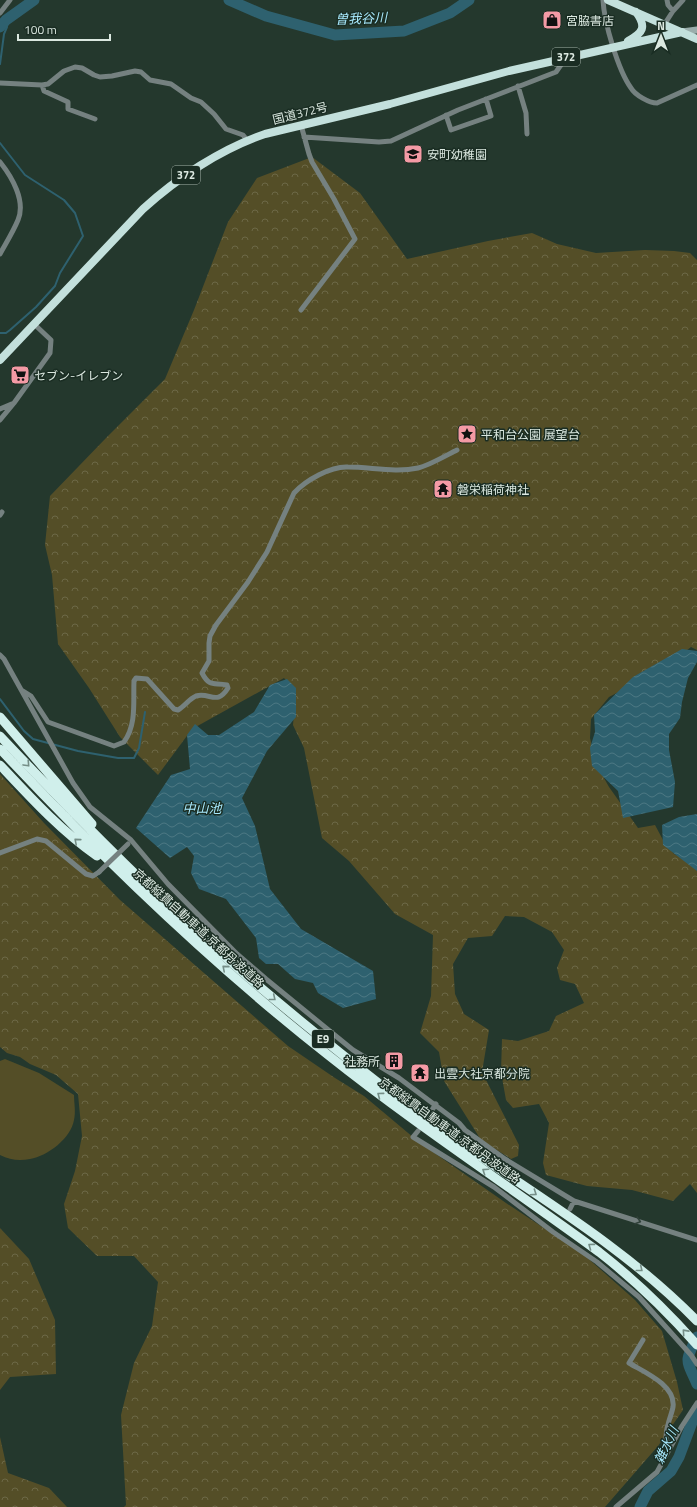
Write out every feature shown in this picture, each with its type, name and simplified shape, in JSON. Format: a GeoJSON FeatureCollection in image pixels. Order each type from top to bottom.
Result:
{"type":"FeatureCollection","features":[{"type":"Feature","properties":{"kind":"highway"},"geometry":{"type":"LineString","coordinates":[[608,0],[697,39]]}},
{"type":"Feature","properties":{"kind":"highway"},"geometry":{"type":"LineString","coordinates":[[622,45],[639,34],[642,28],[642,22],[636,12]]}},
{"type":"Feature","properties":{"kind":"highway","name":"国道372号"},"geometry":{"type":"LineString","coordinates":[[0,360],[143,209],[182,177],[247,140],[265,134],[390,104],[509,71],[682,32]]}},
{"type":"Feature","properties":{"kind":"highway"},"geometry":{"type":"LineString","coordinates":[[0,717],[95,827],[183,919]]}},
{"type":"Feature","properties":{"kind":"highway","name":"京都縦貫自動車道;京都丹波道路"},"geometry":{"type":"LineString","coordinates":[[0,736],[102,842],[183,919],[265,991],[342,1055],[452,1137],[629,1260],[680,1304],[697,1321]]}},
{"type":"Feature","properties":{"kind":"highway","name":"京都縦貫自動車道;京都丹波道路"},"geometry":{"type":"LineString","coordinates":[[0,749],[120,872],[202,948],[259,998],[328,1055],[452,1149],[549,1215],[599,1252],[641,1287],[673,1318],[697,1345]]}},
{"type":"Feature","properties":{"kind":"highway"},"geometry":{"type":"LineString","coordinates":[[0,765],[78,843],[120,872]]}},
{"type":"Feature","properties":{"kind":"main road"},"geometry":{"type":"LineString","coordinates":[[682,32],[697,30]]}},
{"type":"Feature","properties":{"kind":"street"},"geometry":{"type":"LineString","coordinates":[[0,14],[10,0]]}},
{"type":"Feature","properties":{"kind":"street"},"geometry":{"type":"LineString","coordinates":[[603,0],[615,54],[631,89],[651,103],[657,103],[697,85]]}},
{"type":"Feature","properties":{"kind":"street"},"geometry":{"type":"LineString","coordinates":[[667,0],[668,5],[673,11]]}},
{"type":"Feature","properties":{"kind":"street"},"geometry":{"type":"LineString","coordinates":[[664,25],[673,11],[683,0]]}},
{"type":"Feature","properties":{"kind":"street"},"geometry":{"type":"LineString","coordinates":[[304,137],[385,142],[391,141],[446,115],[556,72],[563,62],[562,58]]}},
{"type":"Feature","properties":{"kind":"street"},"geometry":{"type":"LineString","coordinates":[[0,83],[48,84],[60,73],[75,67],[82,68],[100,77],[135,71],[140,72],[150,80],[171,84],[191,98],[201,102],[214,114],[226,129],[243,135],[247,140]]}},
{"type":"Feature","properties":{"kind":"street"},"geometry":{"type":"LineString","coordinates":[[42,85],[44,91],[68,102],[68,109],[95,119]]}},
{"type":"Feature","properties":{"kind":"street"},"geometry":{"type":"LineString","coordinates":[[518,86],[526,113],[527,134]]}},
{"type":"Feature","properties":{"kind":"street"},"geometry":{"type":"LineString","coordinates":[[446,115],[451,130],[491,116],[486,99]]}},
{"type":"Feature","properties":{"kind":"street"},"geometry":{"type":"LineString","coordinates":[[301,125],[312,162],[355,239],[301,310]]}},
{"type":"Feature","properties":{"kind":"street"},"geometry":{"type":"LineString","coordinates":[[0,162],[14,181],[20,213],[18,220],[0,254]]}},
{"type":"Feature","properties":{"kind":"street"},"geometry":{"type":"LineString","coordinates":[[0,420],[50,353],[50,340],[34,324]]}},
{"type":"Feature","properties":{"kind":"street"},"geometry":{"type":"LineString","coordinates":[[0,409],[14,403]]}},
{"type":"Feature","properties":{"kind":"street"},"geometry":{"type":"LineString","coordinates":[[22,691],[31,696],[48,722],[114,746],[124,742],[132,723],[134,709],[134,680],[136,678],[147,679],[174,709],[178,710],[195,697],[219,697],[228,688],[227,685],[211,683],[206,680],[202,673],[209,661],[210,636],[216,625],[248,582],[267,552],[294,493],[311,479],[341,467],[370,469],[420,468],[457,450]]}},
{"type":"Feature","properties":{"kind":"street"},"geometry":{"type":"LineString","coordinates":[[0,655],[4,658],[73,783],[90,807],[129,842],[237,954],[266,979],[353,1050],[436,1104],[459,1123],[465,1130],[505,1159],[574,1201],[697,1240]]}},
{"type":"Feature","properties":{"kind":"street"},"geometry":{"type":"LineString","coordinates":[[0,853],[37,839],[46,841],[86,874],[93,876],[99,872],[129,842]]}},
{"type":"Feature","properties":{"kind":"street"},"geometry":{"type":"LineString","coordinates":[[430,1113],[436,1104]]}},
{"type":"Feature","properties":{"kind":"street"},"geometry":{"type":"LineString","coordinates":[[418,1131],[413,1137],[494,1187],[553,1232],[597,1262],[639,1297],[687,1350],[697,1364]]}},
{"type":"Feature","properties":{"kind":"street"},"geometry":{"type":"LineString","coordinates":[[570,1209],[574,1201]]}},
{"type":"Feature","properties":{"kind":"street"},"geometry":{"type":"LineString","coordinates":[[553,1232],[557,1227]]}},
{"type":"Feature","properties":{"kind":"street"},"geometry":{"type":"LineString","coordinates":[[643,1340],[629,1363],[662,1383],[673,1400],[673,1406],[667,1427],[666,1441],[671,1445]]}},
{"type":"Feature","properties":{"kind":"street"},"geometry":{"type":"LineString","coordinates":[[616,1507],[657,1472],[671,1445],[697,1403]]}},
{"type":"Feature","properties":{"kind":"green space"},"geometry":{"type":"Polygon","coordinates":[[[312,157],[360,193],[407,259],[532,233],[557,244],[596,253],[645,250],[674,251],[690,253],[697,260],[697,650],[691,647],[667,666],[609,697],[591,719],[590,738],[596,764],[609,787],[638,828],[655,825],[663,840],[674,854],[688,860],[697,871],[697,1193],[690,1184],[673,1201],[632,1190],[587,1186],[546,1175],[543,1163],[549,1123],[539,1104],[513,1108],[506,1100],[501,1072],[502,1039],[518,1041],[549,1031],[556,1016],[584,1003],[575,984],[560,980],[557,968],[564,950],[552,932],[524,917],[505,916],[492,936],[468,938],[453,964],[455,994],[464,1014],[489,1030],[482,1072],[519,1145],[518,1156],[511,1159],[481,1140],[444,1081],[439,1052],[420,1033],[431,996],[433,935],[395,914],[349,861],[322,838],[304,748],[293,725],[296,691],[284,678],[192,729],[158,775],[120,737],[89,688],[58,644],[52,575],[45,545],[50,496],[165,379],[194,310],[228,222],[257,178],[312,157]]]}},
{"type":"Feature","properties":{"kind":"green space"},"geometry":{"type":"Polygon","coordinates":[[[0,774],[44,823],[120,900],[288,1046],[364,1096],[420,1143],[583,1254],[635,1300],[662,1331],[677,1382],[683,1410],[658,1446],[605,1507],[124,1507],[126,1505],[121,1415],[134,1363],[152,1326],[158,1282],[134,1256],[97,1256],[68,1228],[64,1204],[75,1171],[82,1136],[78,1094],[56,1075],[30,1064],[20,1057],[7,1053],[0,1047],[0,774]]]}},
{"type":"Feature","properties":{"kind":"green space"},"geometry":{"type":"Polygon","coordinates":[[[5,1059],[39,1073],[74,1095],[75,1117],[72,1127],[64,1139],[44,1154],[26,1160],[11,1159],[0,1155],[0,1061],[5,1059]]]}},
{"type":"Feature","properties":{"kind":"green space"},"geometry":{"type":"Polygon","coordinates":[[[0,1228],[29,1259],[55,1320],[56,1374],[10,1377],[0,1390],[0,1228]]]}},
{"type":"Feature","properties":{"kind":"green space"},"geometry":{"type":"Polygon","coordinates":[[[0,1437],[8,1473],[49,1488],[67,1507],[0,1507],[0,1437]]]}},
{"type":"Feature","properties":{"kind":"water"},"geometry":{"type":"Polygon","coordinates":[[[682,649],[697,651],[697,662],[688,678],[680,718],[669,734],[669,750],[675,782],[673,807],[623,818],[618,791],[592,766],[590,748],[595,732],[594,715],[633,677],[682,649]]]}},
{"type":"Feature","properties":{"kind":"water","name":"中山池"},"geometry":{"type":"Polygon","coordinates":[[[287,679],[296,688],[296,717],[267,751],[242,798],[255,826],[270,889],[301,929],[373,971],[376,999],[343,1008],[318,993],[313,983],[295,979],[278,964],[266,964],[259,958],[256,938],[226,899],[199,889],[191,873],[194,856],[187,847],[170,858],[136,828],[171,775],[190,769],[187,735],[195,724],[208,735],[219,735],[254,712],[270,685],[287,679]]]}},
{"type":"Feature","properties":{"kind":"water"},"geometry":{"type":"Polygon","coordinates":[[[697,814],[697,871],[663,845],[662,825],[679,817],[697,814]]]}},
{"type":"Feature","properties":{"kind":"waterway","name":"曽我谷川"},"geometry":{"type":"LineString","coordinates":[[0,27],[6,20],[34,0]]}},
{"type":"Feature","properties":{"kind":"waterway","name":"曽我谷川"},"geometry":{"type":"LineString","coordinates":[[229,0],[266,16],[335,35],[404,31],[450,13],[469,0]]}},
{"type":"Feature","properties":{"kind":"waterway"},"geometry":{"type":"LineString","coordinates":[[0,64],[4,34],[7,27],[6,20]]}},
{"type":"Feature","properties":{"kind":"waterway"},"geometry":{"type":"LineString","coordinates":[[0,143],[25,175],[64,200],[75,213],[83,236],[60,273],[55,286],[36,307],[10,330],[6,333],[0,333]]}},
{"type":"Feature","properties":{"kind":"waterway"},"geometry":{"type":"LineString","coordinates":[[0,699],[24,731],[33,739],[78,751],[118,758],[134,758],[139,748],[145,712]]}},
{"type":"Feature","properties":{"kind":"waterway","name":"雑水川"},"geometry":{"type":"LineString","coordinates":[[697,1337],[688,1356],[689,1365],[697,1384]]}},
{"type":"Feature","properties":{"kind":"waterway","name":"雑水川"},"geometry":{"type":"LineString","coordinates":[[640,1507],[648,1491],[671,1471],[679,1457],[697,1409]]}},
{"type":"Feature","properties":{"kind":"place","name":"宮脇書店"},"geometry":{"type":"Point","coordinates":[552,20]}},
{"type":"Feature","properties":{"kind":"place","name":"安町幼稚園"},"geometry":{"type":"Point","coordinates":[413,154]}},
{"type":"Feature","properties":{"kind":"place","name":"セブン-イレブン"},"geometry":{"type":"Point","coordinates":[20,375]}},
{"type":"Feature","properties":{"kind":"place","name":"平和台公園 展望台"},"geometry":{"type":"Point","coordinates":[467,434]}},
{"type":"Feature","properties":{"kind":"place","name":"磐栄稲荷神社"},"geometry":{"type":"Point","coordinates":[443,489]}},
{"type":"Feature","properties":{"kind":"place","name":"社務所"},"geometry":{"type":"Point","coordinates":[394,1061]}},
{"type":"Feature","properties":{"kind":"place","name":"出雲大社京都分院"},"geometry":{"type":"Point","coordinates":[420,1073]}}]}
